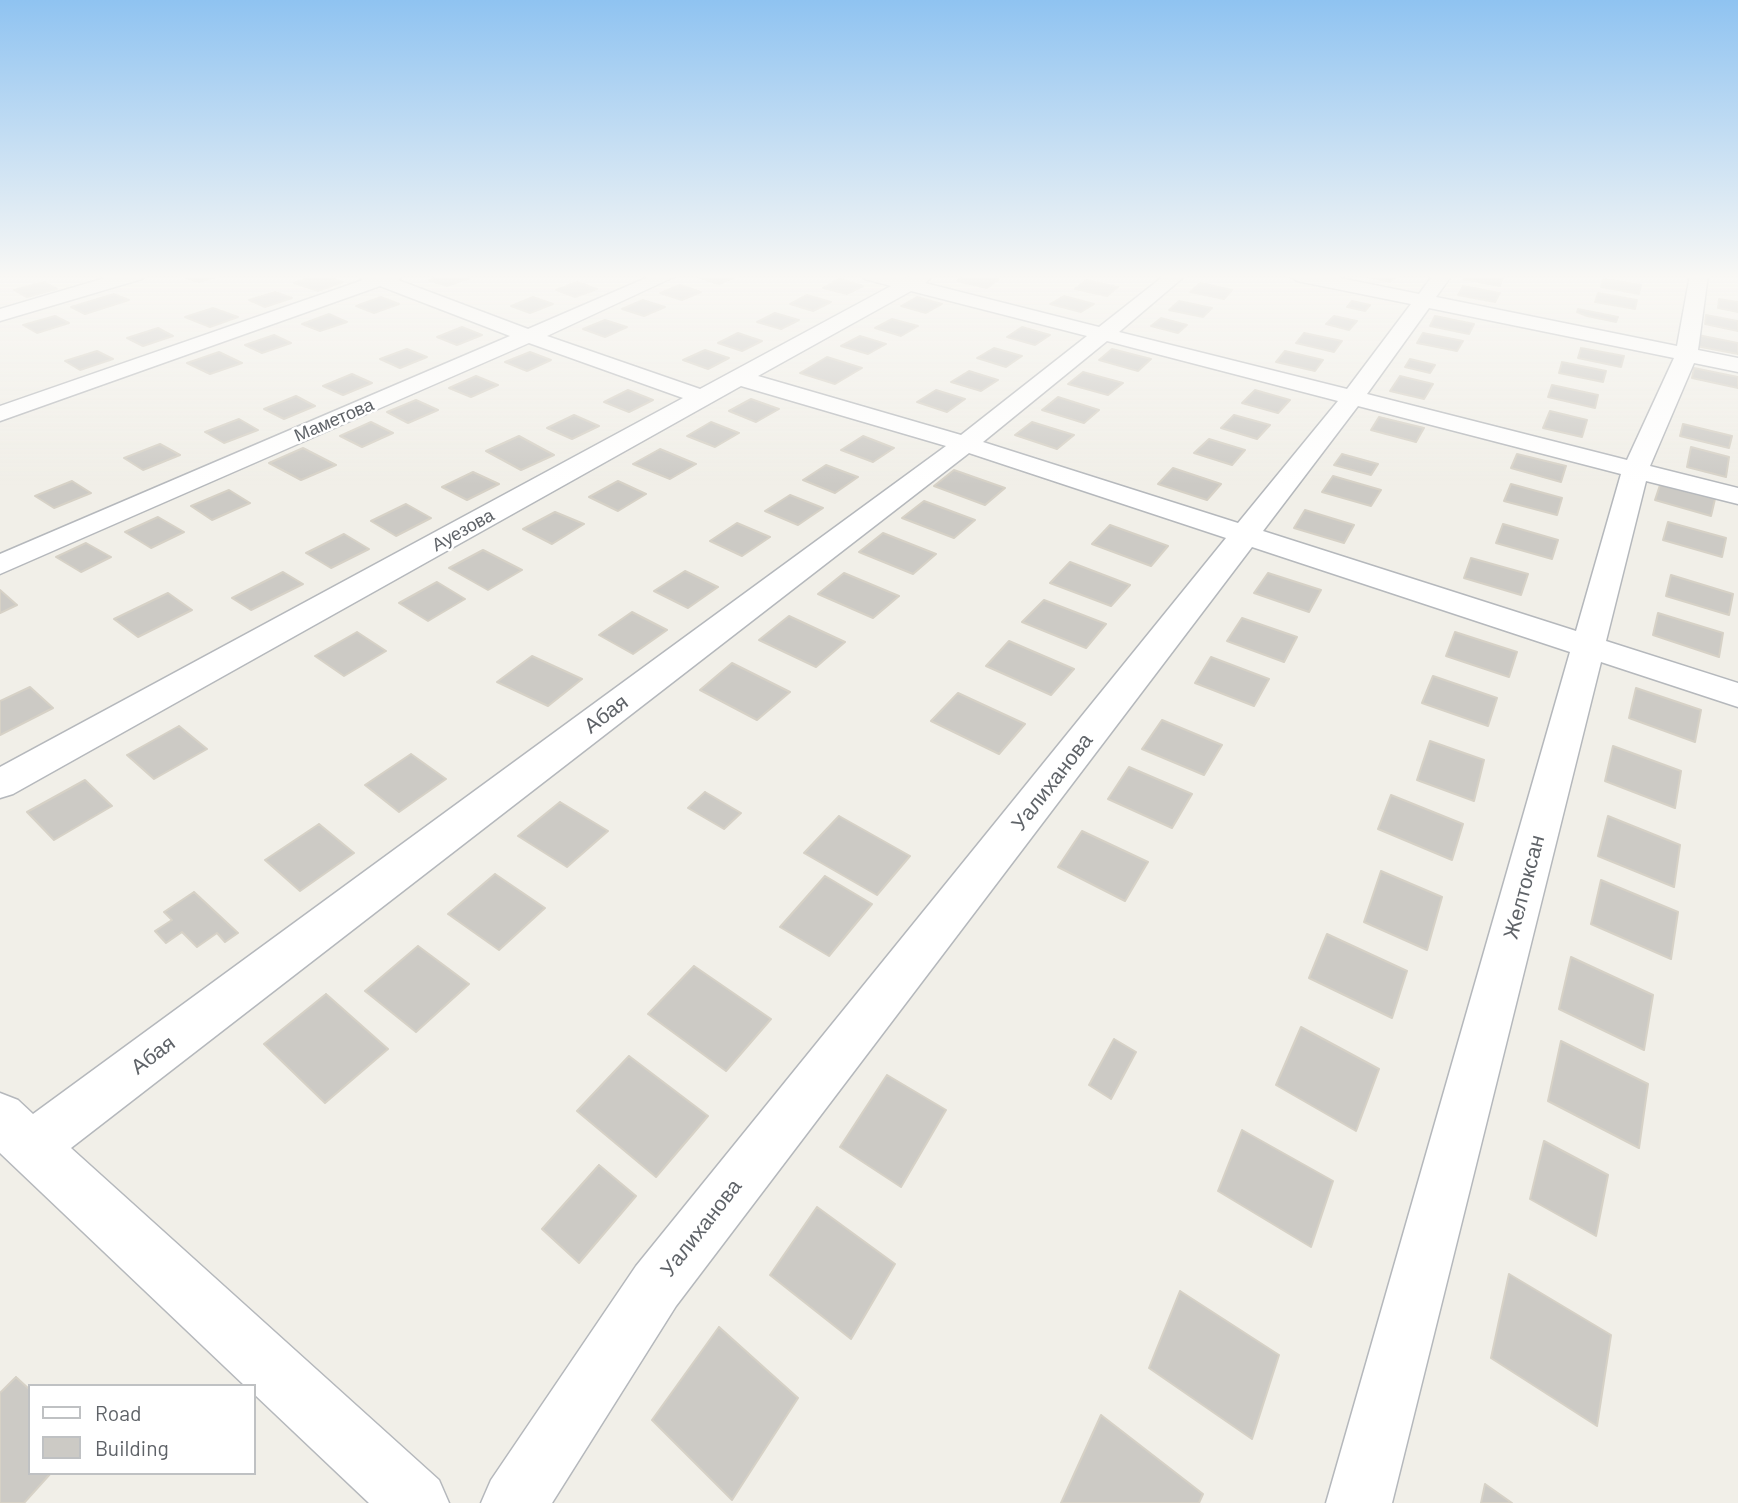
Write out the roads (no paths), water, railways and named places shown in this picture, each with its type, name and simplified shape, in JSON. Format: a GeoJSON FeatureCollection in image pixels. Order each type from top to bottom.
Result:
{"type":"FeatureCollection","features":[{"type":"Feature","properties":{"kind":"street"},"geometry":{"type":"LineString","coordinates":[[0,414],[190,345]]}},
{"type":"Feature","properties":{"kind":"street","name":"Маметова"},"geometry":{"type":"LineString","coordinates":[[0,565],[507,345]]}},
{"type":"Feature","properties":{"kind":"street"},"geometry":{"type":"LineString","coordinates":[[554,345],[704,398]]}},
{"type":"Feature","properties":{"kind":"street","name":"Ауезова"},"geometry":{"type":"LineString","coordinates":[[0,784],[799,345]]}},
{"type":"Feature","properties":{"kind":"street","name":"Абая"},"geometry":{"type":"LineString","coordinates":[[15,1133],[965,444],[1090,345]]}},
{"type":"Feature","properties":{"kind":"street"},"geometry":{"type":"LineString","coordinates":[[1148,345],[1738,496]]}},
{"type":"Feature","properties":{"kind":"street","name":"Уалиханова"},"geometry":{"type":"LineString","coordinates":[[656,1286],[1391,345]]}},
{"type":"Feature","properties":{"kind":"street"},"geometry":{"type":"LineString","coordinates":[[1649,345],[1738,365]]}},
{"type":"Feature","properties":{"kind":"street","name":"Желтоксан"},"geometry":{"type":"LineString","coordinates":[[1359,1503],[1636,469],[1686,355],[1688,345]]}},
{"type":"Feature","properties":{"kind":"street"},"geometry":{"type":"LineString","coordinates":[[738,379],[965,444],[1738,695]]}},
{"type":"Feature","properties":{"kind":"street"},"geometry":{"type":"LineString","coordinates":[[15,1133],[416,1503]]}},
{"type":"Feature","properties":{"kind":"street"},"geometry":{"type":"LineString","coordinates":[[514,1503],[656,1286]]}}]}
